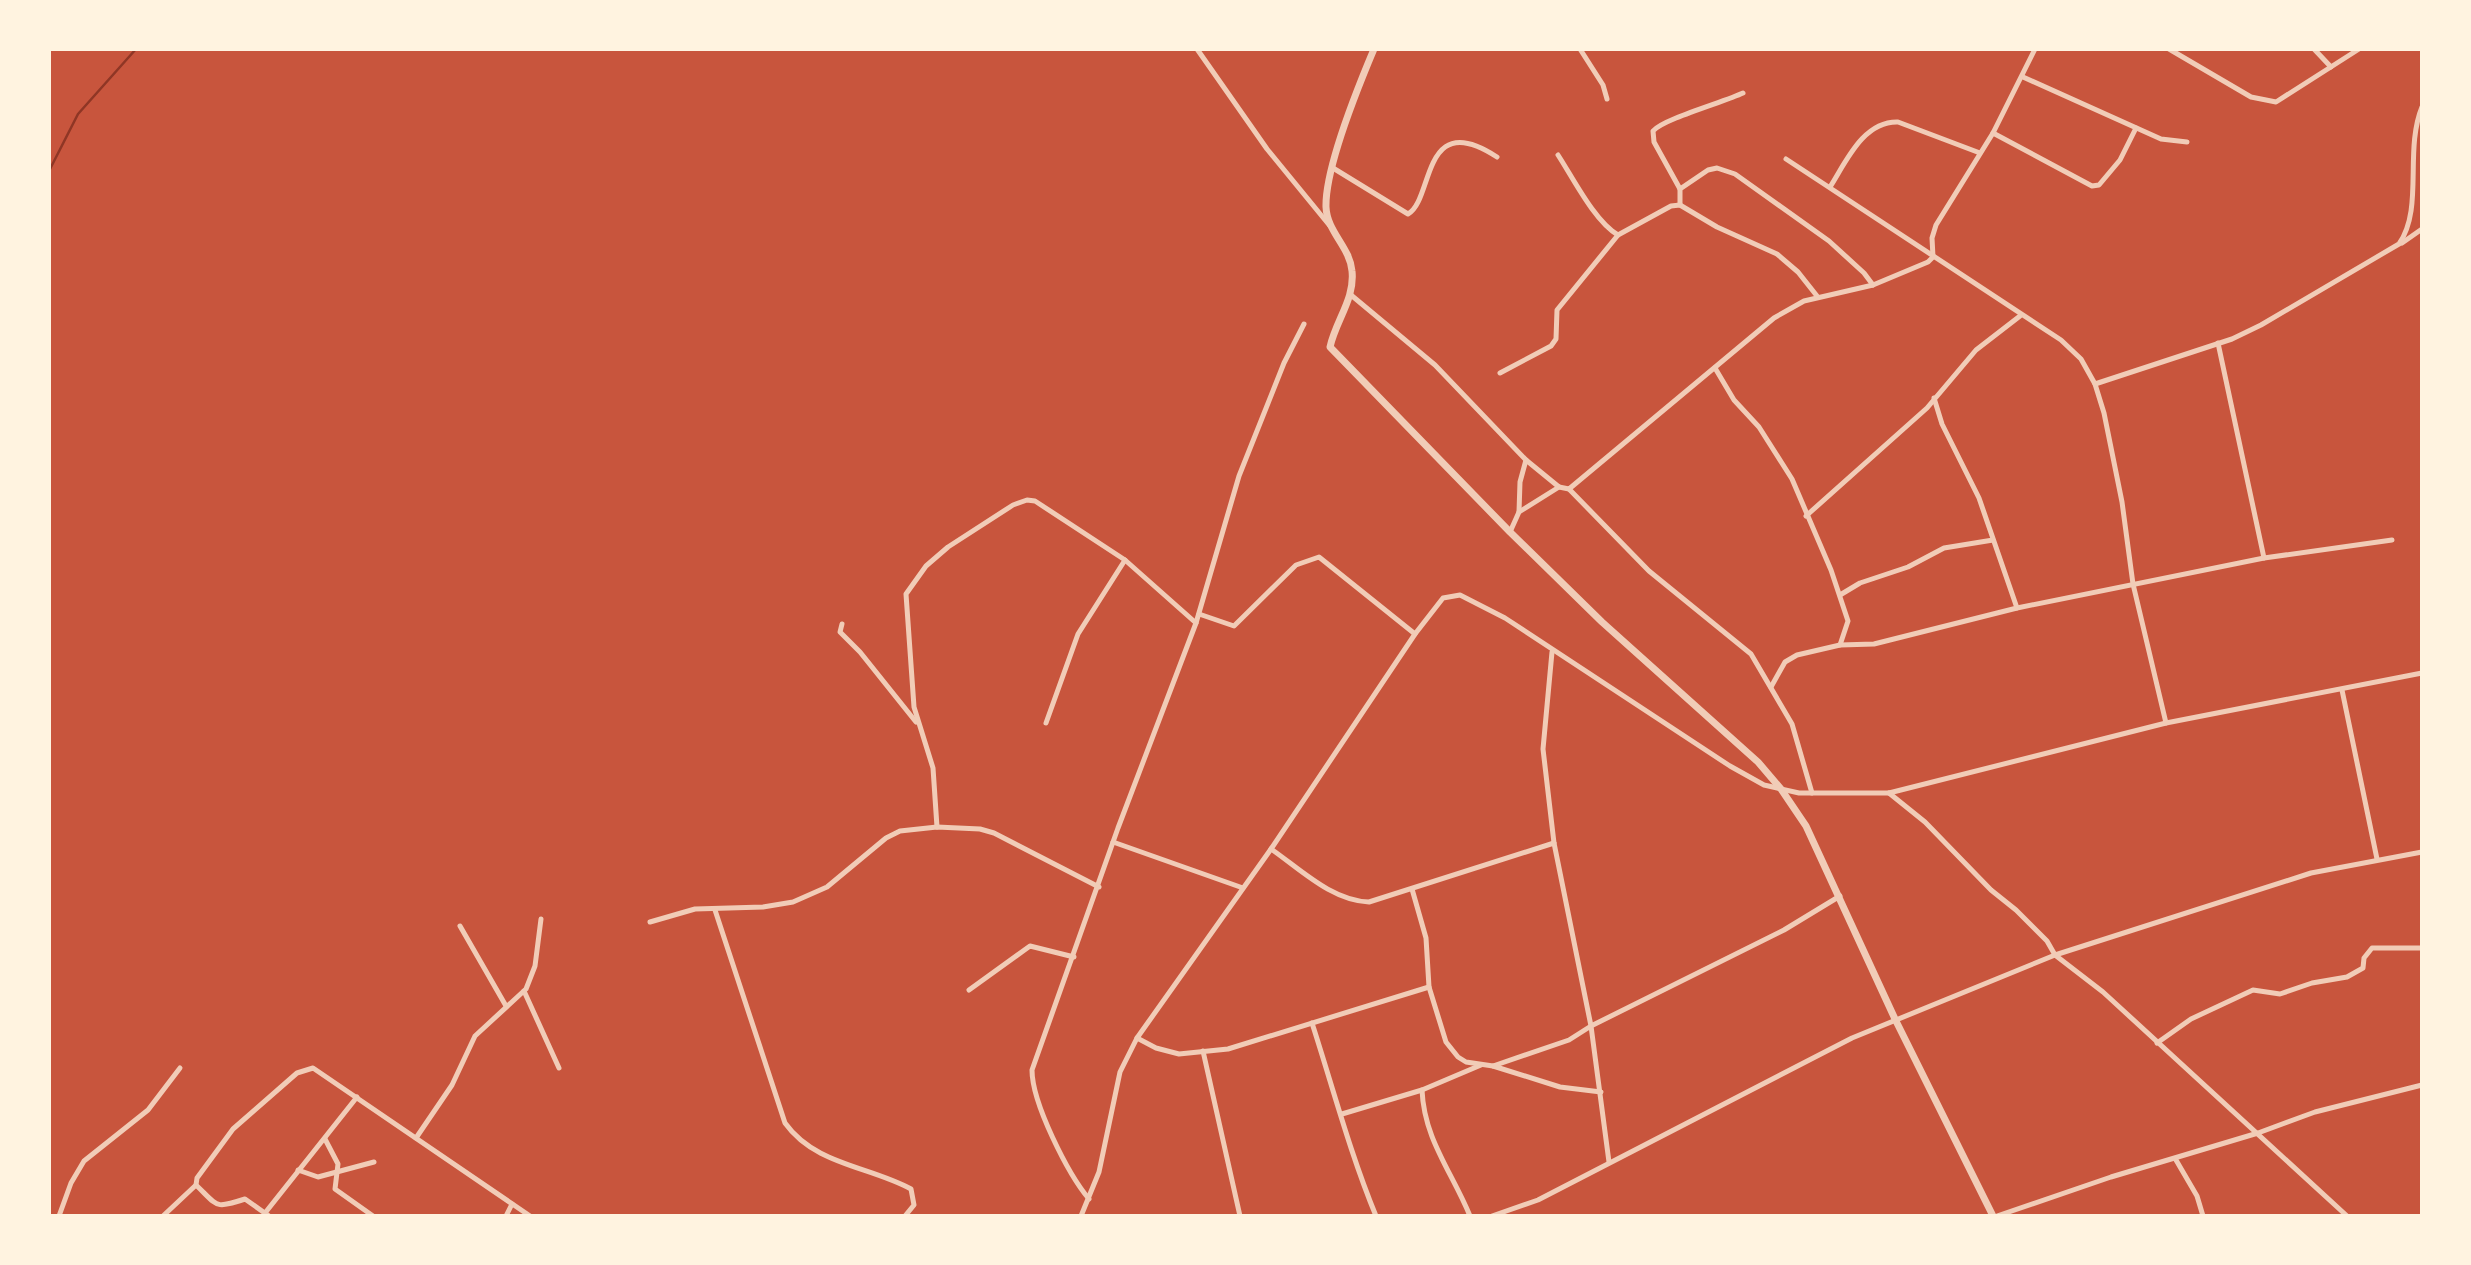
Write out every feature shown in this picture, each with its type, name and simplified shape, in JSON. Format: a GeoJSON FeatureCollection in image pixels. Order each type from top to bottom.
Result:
{"type":"FeatureCollection","features":[{"type":"Feature","properties":{"kind":"street"},"geometry":{"type":"LineString","coordinates":[[1197,49],[1267,149],[1330,226],[1352,269],[1351,295],[1330,343],[1331,349],[1602,622],[1758,762],[1781,789],[1806,826],[1895,1019],[1995,1216],[2111,1177],[2176,1160],[2315,1112],[2422,1085]]}},
{"type":"Feature","properties":{"kind":"street"},"geometry":{"type":"LineString","coordinates":[[1330,226],[1326,195],[1353,100],[1374,49]]}},
{"type":"Feature","properties":{"kind":"street"},"geometry":{"type":"LineString","coordinates":[[1580,49],[1603,85],[1606,99]]}},
{"type":"Feature","properties":{"kind":"street"},"geometry":{"type":"LineString","coordinates":[[1933,257],[1932,238],[1936,225],[1993,133],[2035,49]]}},
{"type":"Feature","properties":{"kind":"street"},"geometry":{"type":"LineString","coordinates":[[2169,49],[2251,97],[2276,102],[2359,49]]}},
{"type":"Feature","properties":{"kind":"street"},"geometry":{"type":"LineString","coordinates":[[2178,53],[2184,49]]}},
{"type":"Feature","properties":{"kind":"street"},"geometry":{"type":"LineString","coordinates":[[2314,49],[2332,67]]}},
{"type":"Feature","properties":{"kind":"street"},"geometry":{"type":"LineString","coordinates":[[2023,77],[2161,139],[2187,142]]}},
{"type":"Feature","properties":{"kind":"street"},"geometry":{"type":"LineString","coordinates":[[1680,205],[1680,189],[1654,142],[1653,131],[1671,119],[1716,105],[1743,93]]}},
{"type":"Feature","properties":{"kind":"street"},"geometry":{"type":"LineString","coordinates":[[2399,244],[2410,229],[2414,139],[2422,107]]}},
{"type":"Feature","properties":{"kind":"street"},"geometry":{"type":"LineString","coordinates":[[1830,187],[1859,141],[1886,122],[1898,122],[1980,153]]}},
{"type":"Feature","properties":{"kind":"street"},"geometry":{"type":"LineString","coordinates":[[1993,133],[2092,186],[2099,186],[2120,160],[2136,128]]}},
{"type":"Feature","properties":{"kind":"street"},"geometry":{"type":"LineString","coordinates":[[1333,168],[1408,214],[1416,206],[1432,162],[1441,152],[1461,143],[1480,145],[1497,157]]}},
{"type":"Feature","properties":{"kind":"street"},"geometry":{"type":"LineString","coordinates":[[1558,155],[1598,215],[1610,230],[1618,235]]}},
{"type":"Feature","properties":{"kind":"street"},"geometry":{"type":"LineString","coordinates":[[1786,159],[1907,236],[1933,257],[2068,346],[2081,359],[2095,384],[2122,502],[2133,584],[2166,723]]}},
{"type":"Feature","properties":{"kind":"street"},"geometry":{"type":"LineString","coordinates":[[1680,189],[1708,170],[1717,168],[1735,174],[1829,241],[1873,285]]}},
{"type":"Feature","properties":{"kind":"street"},"geometry":{"type":"LineString","coordinates":[[1500,373],[1551,346],[1556,339],[1557,310],[1618,235],[1671,206],[1680,205],[1717,227],[1777,254],[1798,272],[1817,296]]}},
{"type":"Feature","properties":{"kind":"street"},"geometry":{"type":"LineString","coordinates":[[2095,384],[2218,344],[2261,325],[2422,229]]}},
{"type":"Feature","properties":{"kind":"street"},"geometry":{"type":"LineString","coordinates":[[1569,489],[1774,318],[1817,296],[1873,285],[1918,268],[1933,257]]}},
{"type":"Feature","properties":{"kind":"street"},"geometry":{"type":"LineString","coordinates":[[1351,295],[1435,365],[1527,460],[1559,488],[1569,489],[1649,571],[1751,654],[1792,724],[1812,793]]}},
{"type":"Feature","properties":{"kind":"street"},"geometry":{"type":"LineString","coordinates":[[1806,516],[1865,465],[1934,398],[1976,350],[2020,316]]}},
{"type":"Feature","properties":{"kind":"street"},"geometry":{"type":"LineString","coordinates":[[1089,1199],[1074,1181],[1055,1140],[1032,1075],[1113,842],[1196,623],[1239,475],[1284,363],[1304,324]]}},
{"type":"Feature","properties":{"kind":"street"},"geometry":{"type":"LineString","coordinates":[[2218,344],[2264,558]]}},
{"type":"Feature","properties":{"kind":"street"},"geometry":{"type":"LineString","coordinates":[[1715,368],[1734,400],[1759,427],[1792,479],[1848,621],[1840,645]]}},
{"type":"Feature","properties":{"kind":"street"},"geometry":{"type":"LineString","coordinates":[[1934,398],[1942,424],[1979,498],[2017,608]]}},
{"type":"Feature","properties":{"kind":"street"},"geometry":{"type":"LineString","coordinates":[[1510,532],[1519,512],[1520,482],[1527,460]]}},
{"type":"Feature","properties":{"kind":"street"},"geometry":{"type":"LineString","coordinates":[[1519,512],[1559,488]]}},
{"type":"Feature","properties":{"kind":"street"},"geometry":{"type":"LineString","coordinates":[[937,827],[933,768],[917,724],[906,595],[926,566],[948,547],[1013,505],[1030,500],[1044,505],[1125,560],[1196,623]]}},
{"type":"Feature","properties":{"kind":"street"},"geometry":{"type":"LineString","coordinates":[[1840,595],[1860,583],[1908,567],[1944,548],[1993,540]]}},
{"type":"Feature","properties":{"kind":"street"},"geometry":{"type":"LineString","coordinates":[[1771,687],[1785,662],[1797,655],[1840,645],[1874,644],[2017,608],[2264,558],[2392,540]]}},
{"type":"Feature","properties":{"kind":"street"},"geometry":{"type":"LineString","coordinates":[[1199,614],[1234,626],[1296,565],[1318,557],[1415,635]]}},
{"type":"Feature","properties":{"kind":"street"},"geometry":{"type":"LineString","coordinates":[[1046,723],[1078,634],[1125,560]]}},
{"type":"Feature","properties":{"kind":"street"},"geometry":{"type":"LineString","coordinates":[[1081,1216],[1099,1172],[1120,1072],[1137,1038],[1271,849],[1415,635],[1443,598],[1460,595],[1505,618],[1552,652],[1764,785],[1812,793],[1889,793],[2166,723],[2342,691],[2422,673]]}},
{"type":"Feature","properties":{"kind":"street"},"geometry":{"type":"LineString","coordinates":[[842,624],[840,632],[860,652],[917,724]]}},
{"type":"Feature","properties":{"kind":"street"},"geometry":{"type":"LineString","coordinates":[[1552,652],[1543,749],[1554,843],[1591,1026],[1609,1162]]}},
{"type":"Feature","properties":{"kind":"street"},"geometry":{"type":"LineString","coordinates":[[2342,691],[2377,859]]}},
{"type":"Feature","properties":{"kind":"street"},"geometry":{"type":"LineString","coordinates":[[1889,793],[1925,822],[1991,890],[2016,910],[2047,941],[2055,955],[2103,992],[2347,1216]]}},
{"type":"Feature","properties":{"kind":"street"},"geometry":{"type":"LineString","coordinates":[[650,922],[695,909],[777,906],[793,902],[827,887],[894,833],[937,827],[980,829],[994,833],[1099,887]]}},
{"type":"Feature","properties":{"kind":"street"},"geometry":{"type":"LineString","coordinates":[[1113,842],[1243,888]]}},
{"type":"Feature","properties":{"kind":"street"},"geometry":{"type":"LineString","coordinates":[[1271,849],[1325,888],[1354,902],[1369,902],[1554,843]]}},
{"type":"Feature","properties":{"kind":"street"},"geometry":{"type":"LineString","coordinates":[[1492,1216],[1515,1213],[1609,1162],[1895,1019],[2055,955],[2311,873],[2422,852]]}},
{"type":"Feature","properties":{"kind":"street"},"geometry":{"type":"LineString","coordinates":[[1412,889],[1426,938],[1429,987],[1451,1051],[1466,1062],[1493,1066],[1560,1087],[1601,1092]]}},
{"type":"Feature","properties":{"kind":"street"},"geometry":{"type":"LineString","coordinates":[[1493,1066],[1569,1040],[1591,1026],[1784,930],[1840,896]]}},
{"type":"Feature","properties":{"kind":"street"},"geometry":{"type":"LineString","coordinates":[[715,910],[785,1123],[799,1138],[836,1162],[911,1189],[914,1205],[905,1216]]}},
{"type":"Feature","properties":{"kind":"street"},"geometry":{"type":"LineString","coordinates":[[416,1138],[452,1085],[475,1036],[524,991],[535,966],[541,919]]}},
{"type":"Feature","properties":{"kind":"street"},"geometry":{"type":"LineString","coordinates":[[460,926],[506,1006]]}},
{"type":"Feature","properties":{"kind":"street"},"geometry":{"type":"LineString","coordinates":[[970,990],[1030,946],[1074,957]]}},
{"type":"Feature","properties":{"kind":"street"},"geometry":{"type":"LineString","coordinates":[[2157,1042],[2191,1019],[2253,990],[2280,994],[2312,983],[2347,977],[2363,968],[2364,958],[2372,948],[2422,948]]}},
{"type":"Feature","properties":{"kind":"street"},"geometry":{"type":"LineString","coordinates":[[1137,1038],[1156,1048],[1179,1054],[1227,1049],[1429,987]]}},
{"type":"Feature","properties":{"kind":"street"},"geometry":{"type":"LineString","coordinates":[[524,991],[559,1068]]}},
{"type":"Feature","properties":{"kind":"street"},"geometry":{"type":"LineString","coordinates":[[1312,1023],[1342,1114],[1344,1131],[1354,1163],[1376,1216]]}},
{"type":"Feature","properties":{"kind":"street"},"geometry":{"type":"LineString","coordinates":[[1203,1051],[1240,1216]]}},
{"type":"Feature","properties":{"kind":"street"},"geometry":{"type":"LineString","coordinates":[[1342,1114],[1422,1090],[1481,1065]]}},
{"type":"Feature","properties":{"kind":"street"},"geometry":{"type":"LineString","coordinates":[[59,1216],[71,1182],[84,1161],[148,1110],[180,1068]]}},
{"type":"Feature","properties":{"kind":"street"},"geometry":{"type":"LineString","coordinates":[[163,1216],[196,1185],[208,1159],[233,1129],[297,1073],[308,1068],[357,1097],[530,1216]]}},
{"type":"Feature","properties":{"kind":"street"},"geometry":{"type":"LineString","coordinates":[[1422,1090],[1423,1116],[1454,1188],[1470,1216]]}},
{"type":"Feature","properties":{"kind":"street"},"geometry":{"type":"LineString","coordinates":[[196,1185],[223,1207],[245,1199],[267,1214],[357,1097]]}},
{"type":"Feature","properties":{"kind":"street"},"geometry":{"type":"LineString","coordinates":[[325,1139],[337,1161],[336,1190],[373,1216]]}},
{"type":"Feature","properties":{"kind":"street"},"geometry":{"type":"LineString","coordinates":[[2176,1160],[2193,1188],[2203,1216]]}},
{"type":"Feature","properties":{"kind":"street"},"geometry":{"type":"LineString","coordinates":[[299,1170],[318,1177],[374,1162]]}},
{"type":"Feature","properties":{"kind":"street"},"geometry":{"type":"LineString","coordinates":[[506,1216],[512,1204]]}},
{"type":"Feature","properties":{"kind":"waterway"},"geometry":{"type":"LineString","coordinates":[[49,171],[78,114],[136,49]]}}]}
